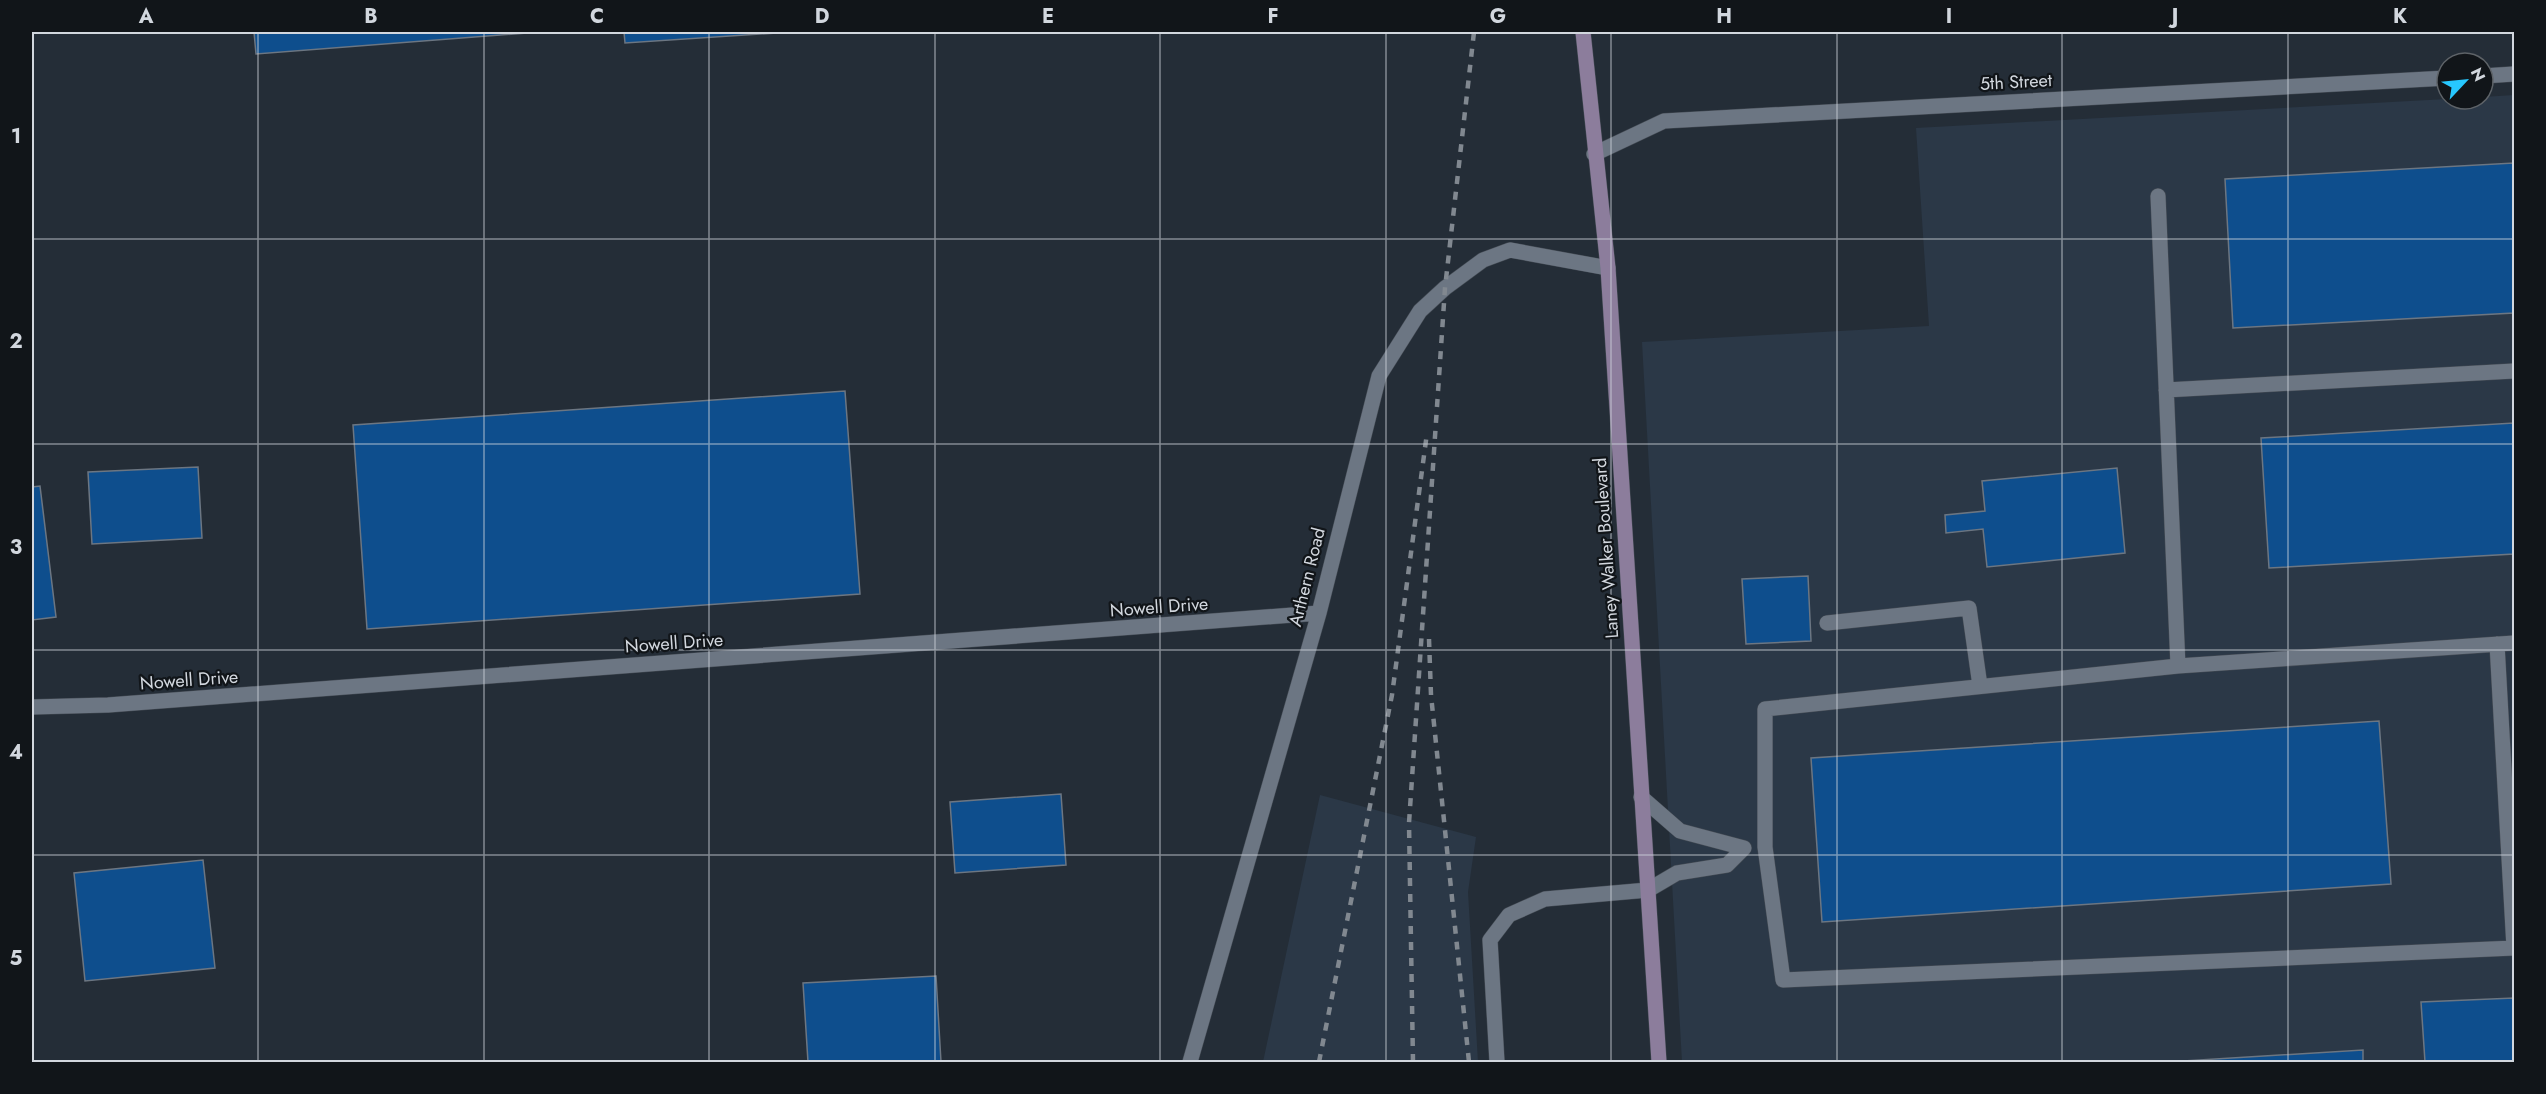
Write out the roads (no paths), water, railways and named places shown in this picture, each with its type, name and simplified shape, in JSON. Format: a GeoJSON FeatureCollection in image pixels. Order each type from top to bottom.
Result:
{"type":"FeatureCollection","features":[{"type":"Feature","properties":{"kind":"main road","name":"Laney Walker Boulevard"},"geometry":{"type":"LineString","coordinates":[[1583,32],[1594,154],[1608,268],[1659,1062]]}},
{"type":"Feature","properties":{"kind":"street"},"geometry":{"type":"LineString","coordinates":[[2495,75],[2514,74]]}},
{"type":"Feature","properties":{"kind":"street","name":"5th Street"},"geometry":{"type":"LineString","coordinates":[[1594,154],[1664,121],[2435,79]]}},
{"type":"Feature","properties":{"kind":"street"},"geometry":{"type":"LineString","coordinates":[[2158,196],[2178,666]]}},
{"type":"Feature","properties":{"kind":"street","name":"Arthern Road"},"geometry":{"type":"LineString","coordinates":[[1190,1062],[1319,613],[1379,376],[1420,311],[1444,288],[1483,260],[1510,250],[1608,268]]}},
{"type":"Feature","properties":{"kind":"street"},"geometry":{"type":"LineString","coordinates":[[2166,390],[2514,371]]}},
{"type":"Feature","properties":{"kind":"street"},"geometry":{"type":"LineString","coordinates":[[1827,623],[1969,608],[1980,686]]}},
{"type":"Feature","properties":{"kind":"street","name":"Nowell Drive"},"geometry":{"type":"LineString","coordinates":[[32,707],[108,705],[1319,613]]}},
{"type":"Feature","properties":{"kind":"street"},"geometry":{"type":"LineString","coordinates":[[2497,644],[2514,948],[1783,980],[1765,847],[1765,709],[2178,666],[2497,644],[2514,643]]}},
{"type":"Feature","properties":{"kind":"street"},"geometry":{"type":"LineString","coordinates":[[1641,796],[1680,831],[1744,848],[1765,847]]}},
{"type":"Feature","properties":{"kind":"street"},"geometry":{"type":"LineString","coordinates":[[1497,1062],[1490,940],[1509,915],[1545,899],[1648,890],[1677,873],[1727,865],[1744,848]]}},
{"type":"Feature","properties":{"kind":"railway"},"geometry":{"type":"LineString","coordinates":[[1413,1062],[1409,823],[1445,288],[1474,32]]}},
{"type":"Feature","properties":{"kind":"railway"},"geometry":{"type":"LineString","coordinates":[[1319,1062],[1392,695],[1427,433]]}},
{"type":"Feature","properties":{"kind":"railway"},"geometry":{"type":"LineString","coordinates":[[1429,639],[1431,695],[1469,1062]]}}]}
